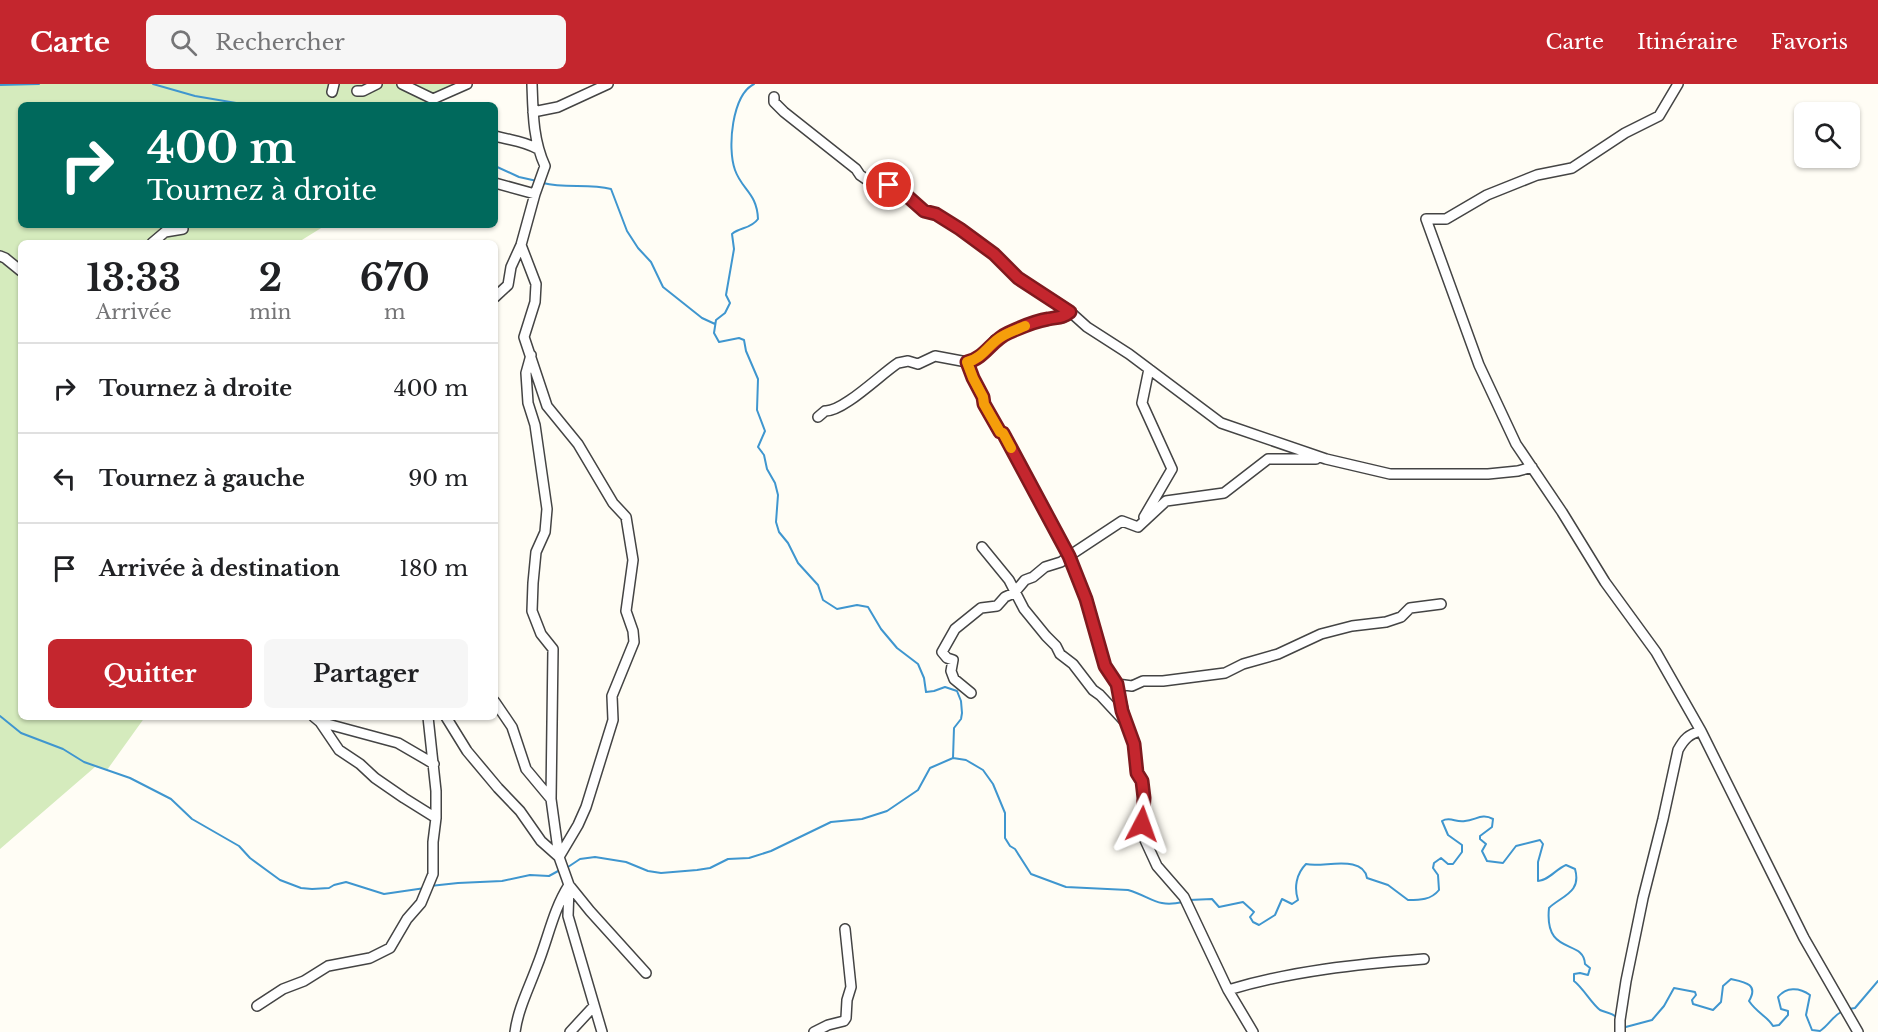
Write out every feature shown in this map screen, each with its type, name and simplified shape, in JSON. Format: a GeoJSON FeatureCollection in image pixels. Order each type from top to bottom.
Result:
{"type":"FeatureCollection","features":[{"type":"Feature","properties":{"kind":"street"},"geometry":{"type":"LineString","coordinates":[[357,91],[363,91],[377,84]]}},
{"type":"Feature","properties":{"kind":"street"},"geometry":{"type":"LineString","coordinates":[[402,84],[435,102],[467,84]]}},
{"type":"Feature","properties":{"kind":"street"},"geometry":{"type":"LineString","coordinates":[[498,294],[508,285],[511,267],[521,245],[535,194],[546,166],[538,149],[532,84]]}},
{"type":"Feature","properties":{"kind":"street"},"geometry":{"type":"LineString","coordinates":[[533,112],[558,107],[608,84]]}},
{"type":"Feature","properties":{"kind":"street"},"geometry":{"type":"LineString","coordinates":[[1678,84],[1659,116],[1625,133],[1572,168],[1537,175],[1487,195],[1446,219],[1426,219],[1479,365],[1516,444],[1605,582],[1656,651],[1701,731],[1804,938],[1858,1032]]}},
{"type":"Feature","properties":{"kind":"street"},"geometry":{"type":"LineString","coordinates":[[774,97],[774,102],[784,112],[856,169],[866,180],[873,184],[889,185],[906,195],[924,211],[936,214],[960,229],[994,254],[1018,278],[1070,312],[1087,327],[1149,369],[1221,423],[1326,459],[1390,474],[1488,474],[1532,467]]}},
{"type":"Feature","properties":{"kind":"street"},"geometry":{"type":"LineString","coordinates":[[498,137],[522,141],[538,149]]}},
{"type":"Feature","properties":{"kind":"street"},"geometry":{"type":"LineString","coordinates":[[498,184],[535,194]]}},
{"type":"Feature","properties":{"kind":"street"},"geometry":{"type":"LineString","coordinates":[[156,240],[165,232],[183,229]]}},
{"type":"Feature","properties":{"kind":"street"},"geometry":{"type":"LineString","coordinates":[[521,245],[536,284],[535,302],[524,337],[548,406],[578,444],[613,502],[626,517],[633,560],[626,611],[634,642],[612,696],[613,720],[586,807],[559,857]]}},
{"type":"Feature","properties":{"kind":"street"},"geometry":{"type":"LineString","coordinates":[[0,256],[18,269]]}},
{"type":"Feature","properties":{"kind":"street"},"geometry":{"type":"LineString","coordinates":[[818,417],[825,411],[832,412],[838,409],[902,362],[918,364],[930,357],[940,356],[967,362],[973,361],[986,352],[995,340],[1006,334],[1048,319],[1064,316],[1070,312]]}},
{"type":"Feature","properties":{"kind":"street"},"geometry":{"type":"LineString","coordinates":[[531,355],[526,373],[528,403],[535,425],[547,509],[545,532],[536,552],[532,583],[532,611],[541,634],[553,649],[551,799],[559,857],[569,885],[646,973]]}},
{"type":"Feature","properties":{"kind":"street"},"geometry":{"type":"LineString","coordinates":[[967,362],[984,404],[1000,432],[1003,433],[1069,556],[1086,599],[1105,666],[1117,684],[1126,723],[1134,744],[1137,773],[1142,781],[1144,798],[1142,824],[1145,840],[1157,866],[1184,897],[1228,990],[1253,1032]]}},
{"type":"Feature","properties":{"kind":"street"},"geometry":{"type":"LineString","coordinates":[[1138,527],[1172,469],[1142,403],[1149,369]]}},
{"type":"Feature","properties":{"kind":"street"},"geometry":{"type":"LineString","coordinates":[[1138,527],[1166,501],[1224,493],[1268,459],[1326,459]]}},
{"type":"Feature","properties":{"kind":"street"},"geometry":{"type":"LineString","coordinates":[[971,693],[954,679],[951,671],[953,660],[947,658],[942,652],[955,629],[981,608],[993,608],[1005,597],[1014,593],[1025,580],[1034,577],[1042,569],[1061,562],[1122,521],[1138,527]]}},
{"type":"Feature","properties":{"kind":"street"},"geometry":{"type":"LineString","coordinates":[[982,547],[1009,580],[1024,609],[1056,646],[1060,654],[1073,664],[1093,690],[1100,694],[1126,723]]}},
{"type":"Feature","properties":{"kind":"street"},"geometry":{"type":"LineString","coordinates":[[1117,684],[1132,686],[1143,681],[1163,681],[1225,673],[1243,664],[1278,654],[1321,634],[1352,626],[1386,622],[1401,617],[1410,608],[1441,604]]}},
{"type":"Feature","properties":{"kind":"street"},"geometry":{"type":"LineString","coordinates":[[498,706],[512,727],[526,769],[551,799]]}},
{"type":"Feature","properties":{"kind":"street"},"geometry":{"type":"LineString","coordinates":[[318,720],[339,750],[360,764],[375,778],[436,818]]}},
{"type":"Feature","properties":{"kind":"street"},"geometry":{"type":"LineString","coordinates":[[320,720],[398,743],[434,764]]}},
{"type":"Feature","properties":{"kind":"street"},"geometry":{"type":"LineString","coordinates":[[257,1006],[283,989],[304,981],[328,966],[370,958],[390,948],[407,919],[421,903],[433,874],[436,818],[434,764],[428,720]]}},
{"type":"Feature","properties":{"kind":"street"},"geometry":{"type":"LineString","coordinates":[[448,720],[468,751],[520,811],[542,841],[559,857]]}},
{"type":"Feature","properties":{"kind":"street"},"geometry":{"type":"LineString","coordinates":[[1620,1032],[1626,981],[1643,898],[1678,750],[1683,740],[1701,731]]}},
{"type":"Feature","properties":{"kind":"street"},"geometry":{"type":"LineString","coordinates":[[569,885],[568,916],[602,1032]]}},
{"type":"Feature","properties":{"kind":"street"},"geometry":{"type":"LineString","coordinates":[[515,1032],[524,996],[537,967],[558,902],[569,885]]}},
{"type":"Feature","properties":{"kind":"street"},"geometry":{"type":"LineString","coordinates":[[814,1032],[844,1021],[846,1018],[847,1000],[851,987],[845,929]]}},
{"type":"Feature","properties":{"kind":"street"},"geometry":{"type":"LineString","coordinates":[[1228,990],[1264,979],[1365,964],[1424,959]]}},
{"type":"Feature","properties":{"kind":"street"},"geometry":{"type":"LineString","coordinates":[[570,1032],[594,1006]]}},
{"type":"Feature","properties":{"kind":"green space"},"geometry":{"type":"Polygon","coordinates":[[[0,84],[453,84],[452,89],[437,102],[18,102],[18,228],[321,228],[302,240],[18,240],[18,720],[143,720],[107,770],[95,767],[0,849],[0,84]]]}},
{"type":"Feature","properties":{"kind":"waterway"},"geometry":{"type":"LineString","coordinates":[[0,85],[39,84]]}},
{"type":"Feature","properties":{"kind":"waterway"},"geometry":{"type":"LineString","coordinates":[[153,84],[195,96],[230,102]]}},
{"type":"Feature","properties":{"kind":"waterway"},"geometry":{"type":"LineString","coordinates":[[754,84],[747,90],[736,110],[732,149],[735,170],[755,203],[758,219],[752,225],[732,234],[734,249],[726,295],[730,303],[725,313],[716,320],[714,333],[719,342],[739,338],[744,340],[746,351],[758,379],[757,410],[765,431],[758,447],[764,455],[778,495],[776,522],[779,532],[788,543],[798,563],[818,585],[823,600],[837,609],[857,605],[868,607],[881,629],[897,648],[918,664],[924,678],[926,692],[945,687],[957,691],[962,713],[961,719],[954,728],[953,758]]}},
{"type":"Feature","properties":{"kind":"waterway"},"geometry":{"type":"LineString","coordinates":[[498,167],[519,177],[537,181]]}},
{"type":"Feature","properties":{"kind":"waterway"},"geometry":{"type":"LineString","coordinates":[[543,183],[611,189],[627,231],[651,262],[663,287],[702,318],[715,324]]}},
{"type":"Feature","properties":{"kind":"waterway"},"geometry":{"type":"LineString","coordinates":[[0,716],[21,733],[63,749],[84,762],[130,778],[171,799],[192,819],[239,846],[250,858],[280,880],[301,888],[312,889],[329,888],[346,882],[384,894],[425,888]]}},
{"type":"Feature","properties":{"kind":"waterway"},"geometry":{"type":"LineString","coordinates":[[565,869],[580,859],[595,857],[626,862],[648,871],[661,873],[710,868],[728,859],[749,858],[771,851],[831,822],[862,819],[887,811],[918,790],[930,768],[953,758],[966,760],[983,770],[993,784],[1005,813],[1005,838],[1031,874],[1066,887],[1128,890],[1160,903],[1183,902]]}},
{"type":"Feature","properties":{"kind":"waterway"},"geometry":{"type":"LineString","coordinates":[[1189,900],[1212,899],[1219,907],[1243,902],[1254,912],[1250,917],[1259,925],[1275,915],[1282,899],[1292,904],[1298,900],[1297,881],[1306,864],[1358,866],[1367,878],[1388,885],[1408,900],[1425,899],[1439,890],[1438,875],[1433,868],[1434,863],[1441,858],[1448,864],[1453,864],[1462,852],[1462,845],[1448,835],[1442,821],[1489,817],[1493,819],[1492,827],[1480,836],[1486,844],[1482,851],[1487,861],[1503,863],[1516,846],[1540,840],[1543,844],[1538,862],[1538,881],[1566,865],[1575,869],[1576,884],[1573,889],[1549,908],[1552,934],[1565,945],[1578,951],[1590,968],[1588,975],[1574,974],[1574,981],[1600,1010],[1617,1018]]}},
{"type":"Feature","properties":{"kind":"waterway"},"geometry":{"type":"LineString","coordinates":[[430,886],[502,881],[530,875],[549,876],[560,870]]}},
{"type":"Feature","properties":{"kind":"waterway"},"geometry":{"type":"LineString","coordinates":[[1622,1028],[1652,1020],[1664,1006],[1674,988],[1695,992],[1693,1004],[1713,1010],[1721,1002],[1723,986],[1731,979],[1751,987],[1752,995],[1749,1001],[1773,1026],[1779,1025],[1788,1015],[1788,1011],[1781,1009],[1778,997],[1789,990],[1797,989],[1810,995],[1806,1015],[1812,1030],[1820,1031],[1841,1012]]}},
{"type":"Feature","properties":{"kind":"waterway"},"geometry":{"type":"LineString","coordinates":[[1849,1009],[1855,1008],[1878,981]]}},
{"type":"Feature","properties":{"kind":"slow traffic"},"geometry":{"type":"LineString","coordinates":[[1011,448],[984,404],[967,362],[973,361],[986,352],[995,340],[1025,326]]}},
{"type":"Feature","properties":{"kind":"route"},"geometry":{"type":"LineString","coordinates":[[889,185],[906,195],[924,211],[936,214],[960,229],[994,254],[1018,278],[1070,312],[1059,318],[1040,321],[1006,334],[995,340],[986,352],[973,361],[967,362],[984,404],[1020,463],[1069,556],[1086,599],[1105,666],[1117,684],[1122,711],[1134,744],[1137,773],[1142,781],[1144,798],[1142,824]]}}]}
